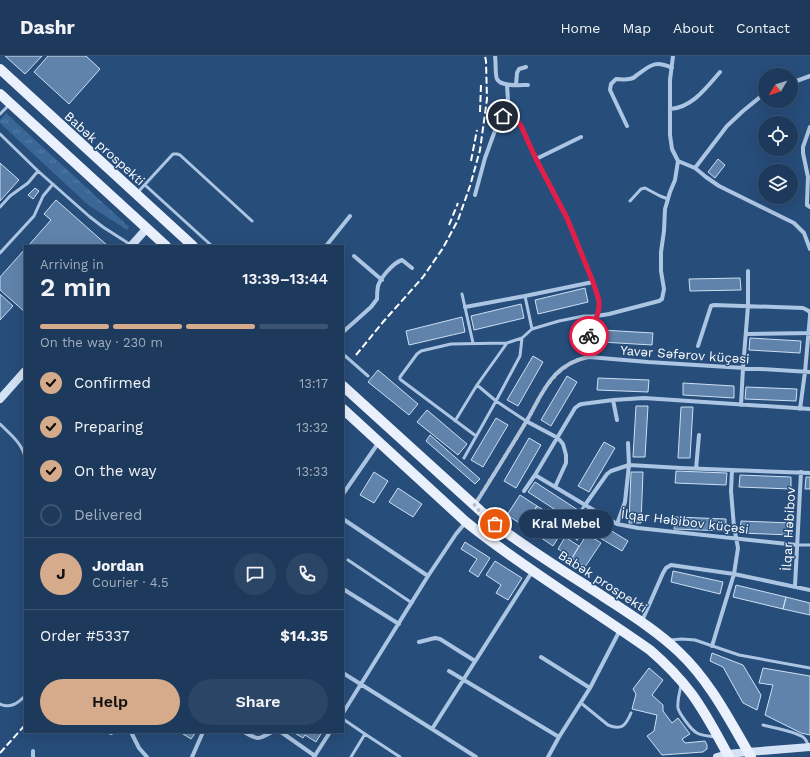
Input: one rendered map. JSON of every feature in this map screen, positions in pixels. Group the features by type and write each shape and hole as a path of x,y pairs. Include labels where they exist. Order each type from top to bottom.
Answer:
{"main road":[{"name":"Babək prospekti","path":"0,69 192,245"},
{"path":"0,94 165,245"},
{"name":"Babək prospekti","path":"344,387 495,524 518,542 642,622 666,640 705,681 749,754"},
{"path":"344,411 379,441 466,522 508,555 620,629 668,665 699,704 728,756"}],"street":[{"path":"495,56 497,79 500,82 507,85 528,85"},
{"path":"597,316 662,299 664,289 661,271 661,252 665,208 675,180 678,161 672,149 670,135 670,80 674,56"},
{"path":"627,126 610,90 611,84 616,79 629,80 634,78 658,63 672,68"},
{"path":"516,85 517,73 519,69 526,67"},
{"path":"670,109 677,109 700,95 720,72"},
{"path":"798,80 810,76"},
{"path":"507,85 509,116"},
{"path":"695,168 727,126 743,110 758,98"},
{"path":"475,195 485,158 499,121 503,116 509,116 518,121 521,126 536,159 567,218 599,300 597,316 589,336 589,357"},
{"path":"810,127 803,147 803,153 808,177 807,206 810,207"},
{"path":"536,159 582,137"},
{"path":"678,161 695,168 719,186 794,223 804,233 810,249"},
{"path":"327,245 350,216"},
{"path":"131,245 147,228"},
{"path":"354,256 382,280"},
{"path":"344,331 371,307 377,299 378,286 386,273 397,261 402,260 412,268"},
{"path":"741,405 742,368 748,306 748,271"},
{"path":"465,307 593,282"},
{"name":"Yavər Səfərov küçəsi","path":"698,346 710,306 804,308 808,310 810,312 809,333 800,409"},
{"path":"746,334 809,333"},
{"name":"Yavər Səfərov küçəsi","path":"474,506 544,389 554,376 574,361 589,357 810,372"},
{"path":"0,399 24,372"},
{"path":"524,491 558,438 575,408 582,404 644,398 810,409"},
{"path":"613,400 617,420"},
{"path":"526,421 558,438 563,444 566,455 566,463 555,487"},
{"path":"696,469 699,435"},
{"path":"344,493 379,441"},
{"path":"617,524 625,502 629,465 628,443"},
{"path":"585,505 607,474 611,471 629,465"},
{"name":"İlqar Həbibov","path":"629,465 810,473"},
{"path":"712,646 734,574 738,548 734,527 731,491 732,470"},
{"name":"İlqar Həbibov","path":"795,586 802,472"},
{"name":"İlqar Həbibov küçəsi","path":"535,475 617,524 638,528 797,545"},
{"path":"344,520 428,576"},
{"path":"344,711 428,576 456,534 466,522"},
{"path":"642,622 663,573 666,568 671,565 734,574 810,590"},
{"path":"432,729 533,572"},
{"path":"344,589 399,624"},
{"path":"548,757 590,688 620,629"},
{"path":"419,642 435,638 440,639 475,661"},
{"path":"541,657 590,688"},
{"path":"449,671 559,737"},
{"path":"344,674 476,757"},
{"path":"132,733 139,748 147,757"},
{"path":"192,757 203,733"},
{"path":"246,733 258,739 263,738 270,733"},
{"path":"282,733 314,756 329,733"},
{"path":"717,757 809,747"},
{"path":"33,751 33,757"}],"lane":[{"path":"0,114 10,103"},
{"path":"0,134 90,218 131,245"},
{"path":"137,194 173,154 176,154 180,155 252,221"},
{"path":"0,207 10,196 28,183 38,170"},
{"path":"0,253 34,216 43,196 53,184"},
{"path":"145,185 211,245"},
{"path":"630,201 641,189 644,188 668,199"},
{"path":"462,294 473,343"},
{"path":"525,296 532,329"},
{"path":"476,436 400,379 421,351 451,344 507,343 522,338 532,329 559,321 584,316 597,316"},
{"path":"464,458 520,356 522,338"},
{"path":"455,421 477,385 507,343"},
{"path":"344,355 368,376"},
{"path":"477,385 496,402 526,421"},
{"path":"0,424 18,442 24,454"},
{"path":"577,539 572,533 572,525 585,505"},
{"path":"797,545 810,545"},
{"path":"348,560 412,603"},
{"path":"666,640 695,640 739,655 810,668"},
{"path":"682,682 678,703 680,713 694,732 718,738"},
{"path":"0,704 4,706 14,705 24,697"},
{"path":"580,703 608,725 613,727 623,726 627,723 631,713"},
{"path":"344,720 400,757"},
{"path":"763,725 804,738 809,747"},
{"path":"351,757 365,734"}],"green space":[{"path":"6,113 129,227 127,230 87,204 0,123 0,120"}],"building":[{"path":"5,56 42,56 25,74"},
{"path":"48,56 86,56 100,69 69,104 34,72"},
{"path":"718,159 725,165 715,178 708,172"},
{"path":"0,163 19,180 0,201"},
{"path":"35,188 39,191 33,199 28,195"},
{"path":"56,200 107,245 29,245 51,220 44,214"},
{"path":"24,250 24,311 0,290 0,277"},
{"path":"740,278 741,290 690,291 689,279"},
{"path":"585,288 588,302 538,314 535,300"},
{"path":"0,294 13,306 0,320"},
{"path":"521,304 524,318 474,330 471,316"},
{"path":"462,317 465,332 409,345 406,331"},
{"path":"602,330 653,333 652,345 601,342"},
{"path":"750,338 801,341 800,353 749,350"},
{"path":"533,356 543,362 518,406 507,400"},
{"path":"378,370 418,404 409,415 368,382"},
{"path":"567,376 577,382 551,426 541,420"},
{"path":"598,378 649,380 648,392 597,390"},
{"path":"683,383 734,386 734,398 683,395"},
{"path":"746,387 797,389 796,401 745,399"},
{"path":"636,406 648,406 645,457 633,457"},
{"path":"681,407 693,407 690,458 678,458"},
{"path":"427,410 467,444 458,455 417,422"},
{"path":"496,418 508,425 483,467 471,460"},
{"path":"430,435 480,479 475,484 426,441"},
{"path":"529,438 541,445 516,488 504,481"},
{"path":"604,442 615,448 589,492 578,486"},
{"path":"676,471 727,473 726,485 675,483"},
{"path":"374,472 388,481 374,503 360,495"},
{"path":"631,472 643,472 641,523 629,523"},
{"path":"740,475 791,477 791,489 739,487"},
{"path":"806,477 810,477 810,489 805,489"},
{"path":"535,482 578,510 571,520 528,492"},
{"path":"398,488 422,504 413,517 389,502"},
{"path":"520,495 537,506 524,526 507,515"},
{"path":"537,506 550,514 537,535 524,526"},
{"path":"584,514 628,541 622,551 578,525"},
{"path":"675,517 726,519 726,531 674,529"},
{"path":"547,519 554,524 550,529 560,535 553,546 537,535"},
{"path":"741,521 792,523 791,535 740,533"},
{"path":"587,534 601,543 585,567 572,558"},
{"path":"565,537 579,546 572,558 558,549"},
{"path":"465,542 490,558 478,577 469,571 477,559 461,549"},
{"path":"495,561 522,578 508,600 496,593 501,585 486,575"},
{"path":"673,571 723,582 720,594 671,582"},
{"path":"736,585 786,597 783,609 733,597"},
{"path":"786,597 810,603 810,615 783,609"},
{"path":"712,653 743,665 761,695 757,710 743,703 723,667 710,661"},
{"path":"649,668 663,680 652,695 663,705 663,711 672,723 678,718 690,734 682,739 685,743 705,741 707,749 703,752 662,755 647,736 654,731 657,715 632,709 636,694 633,689"},
{"path":"763,668 810,676 810,735 801,733 765,715 773,685 759,683"},
{"path":"182,733 195,733 191,739"},
{"path":"295,733 321,733 316,742 305,735 303,738"}],"railway":[{"path":"356,355 423,277 443,248 458,220 470,186 480,150 487,99 485,56"},
{"path":"480,112 481,84"},
{"path":"471,161 477,130"},
{"path":"449,225 458,203"},
{"path":"0,753 24,726"}],"way so far":[{"path":"495,524 474,506 544,389 554,376 574,361 589,357 589,336"}],"place":[{"name":"Kral Mebel","path":"495,524"}],"route":[{"path":"503,116 509,116 518,121 521,126 548,184 567,218 593,282 599,300 599,308 589,336"}]}
